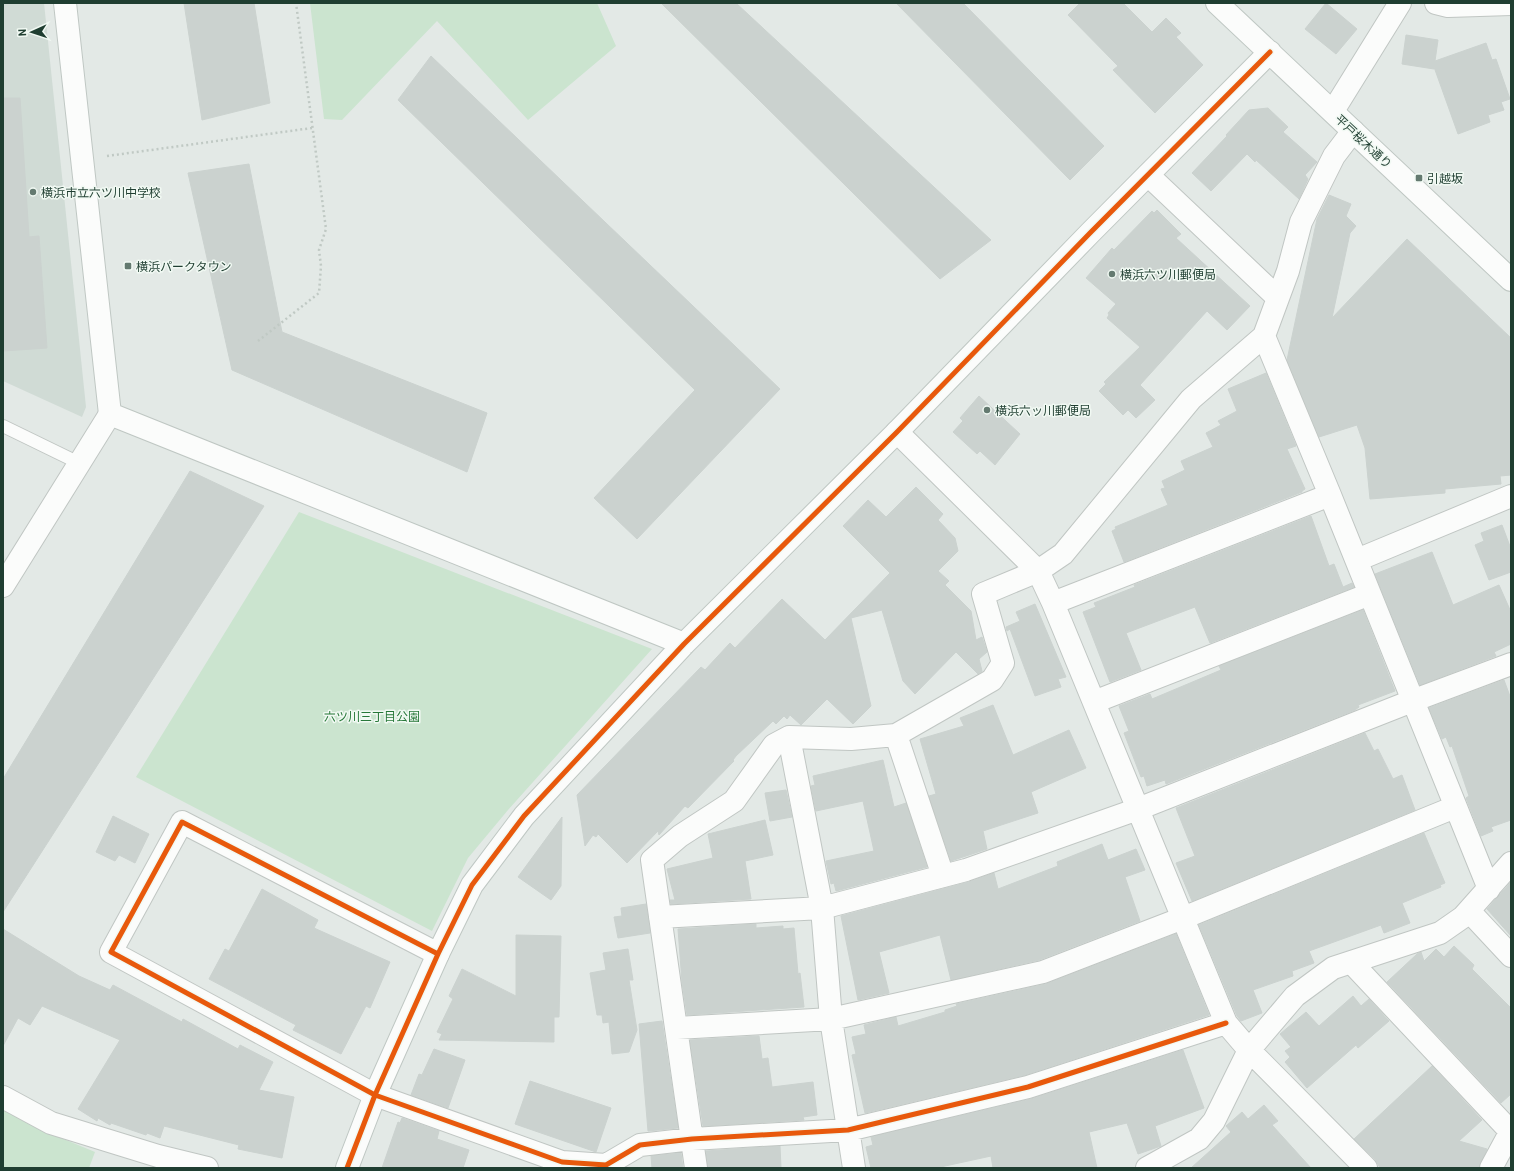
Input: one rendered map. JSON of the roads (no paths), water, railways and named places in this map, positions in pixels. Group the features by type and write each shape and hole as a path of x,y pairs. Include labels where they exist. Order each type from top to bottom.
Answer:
{"street":[{"path":"3,586 110,414 65,3"},
{"name":"平戸桜木通り","path":"1217,3 1511,280"},
{"path":"1333,111 1400,3"},
{"path":"1436,3 1448,6 1511,4"},
{"path":"347,1168 375,1095 438,954 472,885 524,816 684,644 897,432 1270,52"},
{"path":"696,1168 652,860 680,836 734,801 774,745 789,737 851,739 896,735 992,680 1002,662 983,594 1038,571 1063,554 1191,399 1264,336 1288,271 1301,222 1334,156 1353,131"},
{"path":"1148,175 1278,298"},
{"path":"1264,336 1330,495 1489,889"},
{"path":"110,414 684,644"},
{"path":"897,432 1038,571 1053,603 1226,1023 1249,1050 1366,1168"},
{"path":"1053,603 1330,495"},
{"path":"1356,560 1511,496"},
{"path":"1094,702 1370,594"},
{"path":"660,917 822,908 966,870 1138,809 1412,701 1511,664"},
{"path":"896,735 943,876"},
{"path":"789,737 822,908 831,1019 854,1168"},
{"path":"677,1028 831,1019 1043,972 1183,918 1455,807"},
{"path":"438,954 182,822 111,952 375,1095 562,1162 606,1165 640,1145 692,1139 848,1130 1028,1087 1226,1023"},
{"path":"1147,1168 1198,1139 1214,1121 1249,1050 1295,996 1333,968 1440,933 1469,911 1511,863"},
{"path":"1469,911 1511,956"},
{"path":"1351,962 1511,1132 1491,1168"},
{"path":"3,1098 51,1124 156,1162 207,1168"}],"lane":[{"path":"3,426 79,462"}],"place":[{"name":"引越坂","path":"1419,178"},
{"name":"横浜市立六ツ川中学校","path":"33,192"},
{"name":"横浜パークタウン","path":"128,266"},
{"name":"横浜六ツ川郵便局","path":"1112,274"},
{"name":"横浜六ッ川郵便局","path":"987,410"}],"park label":[{"name":"六ツ川三丁目公園","path":"372,716"}]}
